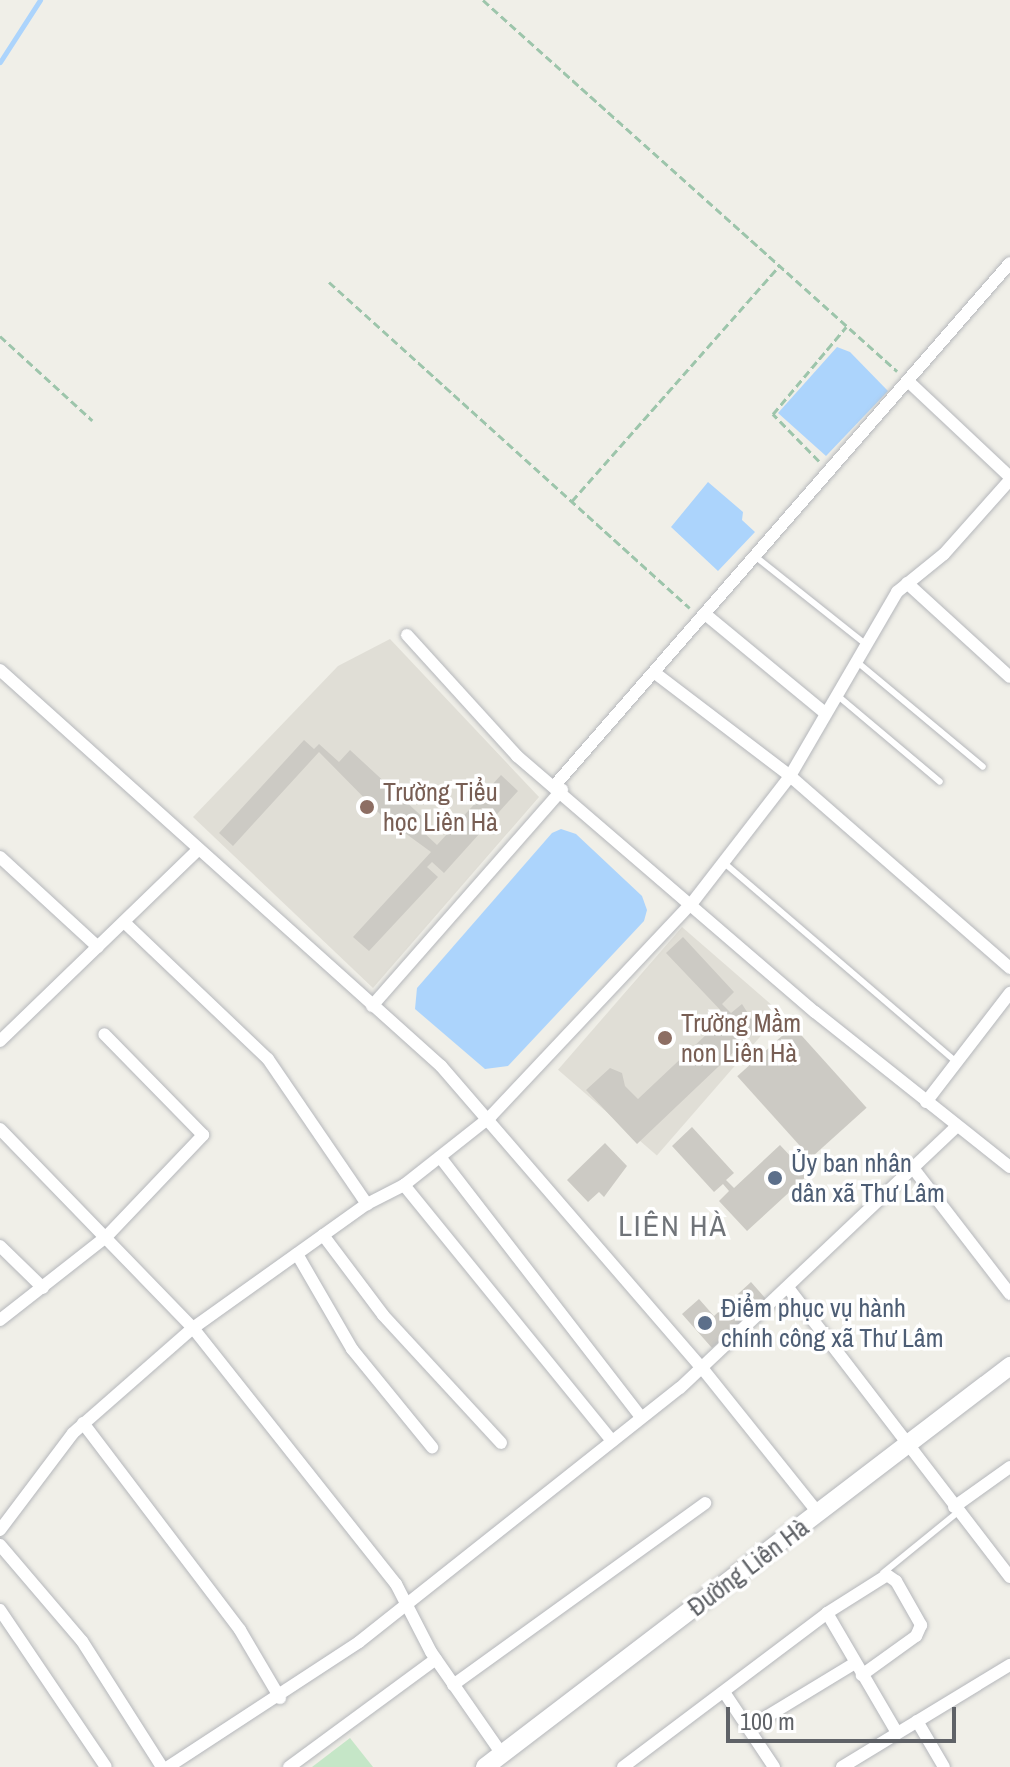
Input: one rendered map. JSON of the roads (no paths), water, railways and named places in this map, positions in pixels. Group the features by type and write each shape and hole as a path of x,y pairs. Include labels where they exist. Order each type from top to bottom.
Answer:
{"main road":[{"name":"Đường Liên Hà","path":"495,1762 1010,1366"}],"street":[{"path":"372,1006 1010,263"},
{"path":"0,1530 83,1423 193,1328 367,1204 404,1185 490,1117 692,903 790,776 854,659 907,583 944,554 1010,478 909,382"},
{"path":"907,583 1010,677"},
{"path":"704,616 825,713"},
{"path":"407,635 517,756 559,787 926,1102 1010,1167"},
{"path":"0,670 372,1006 490,1117 702,1368 818,1513"},
{"path":"655,673 790,776 1010,968"},
{"path":"0,1041 197,851"},
{"path":"3,865 98,947"},
{"path":"124,922 268,1059 367,1204"},
{"path":"926,1102 1010,993"},
{"path":"0,1320 106,1237 203,1135 104,1034"},
{"path":"0,1545 82,1641 165,1767 280,1698 407,1604 612,1441 702,1368 789,1289 957,1126"},
{"path":"0,1129 193,1328 407,1604 495,1762"},
{"path":"440,1157 641,1417"},
{"path":"913,1168 1010,1294"},
{"path":"404,1185 612,1441"},
{"path":"323,1235 383,1315 501,1443"},
{"path":"0,1246 43,1288"},
{"path":"297,1254 352,1349 432,1447"},
{"path":"789,1289 1010,1577"},
{"path":"83,1423 240,1630 280,1698"},
{"path":"956,1510 1010,1467"},
{"path":"453,1685 705,1503"},
{"path":"623,1767 827,1613 887,1575 896,1581 921,1625 911,1640 862,1675"},
{"path":"0,1610 0,1633"},
{"path":"0,1610 106,1767"},
{"path":"827,1613 897,1733"},
{"path":"289,1767 436,1659"},
{"path":"748,1728 855,1663"},
{"path":"842,1767 1010,1665"},
{"path":"724,1692 774,1767"},
{"path":"917,1721 944,1767"}],"lane":[{"path":"756,557 864,643"},
{"path":"854,659 983,767"},
{"path":"835,694 940,782"},
{"path":"723,862 956,1062"},
{"path":"878,1578 956,1510"}],"water":[{"path":"837,347 850,352 888,391 826,456 778,413"},
{"path":"708,482 743,512 742,520 755,532 718,571 671,527"},
{"path":"561,829 576,834 642,896 647,910 644,921 508,1066 485,1069 415,1009 417,988 552,833"}],"waterway":[{"path":"0,62 40,0"}],"place":[{"name":"Trường Tiểu học Liên Hà","path":"367,807"},
{"name":"Trường Mầm non Liên Hà","path":"665,1038"},
{"name":"Ủy ban nhân dân xã Thư Lâm","path":"775,1178"},
{"name":"Điểm phục vụ hành chính công xã Thư Lâm","path":"705,1323"}],"district":[{"name":"LIÊN HÀ","path":"673,1225"}]}
